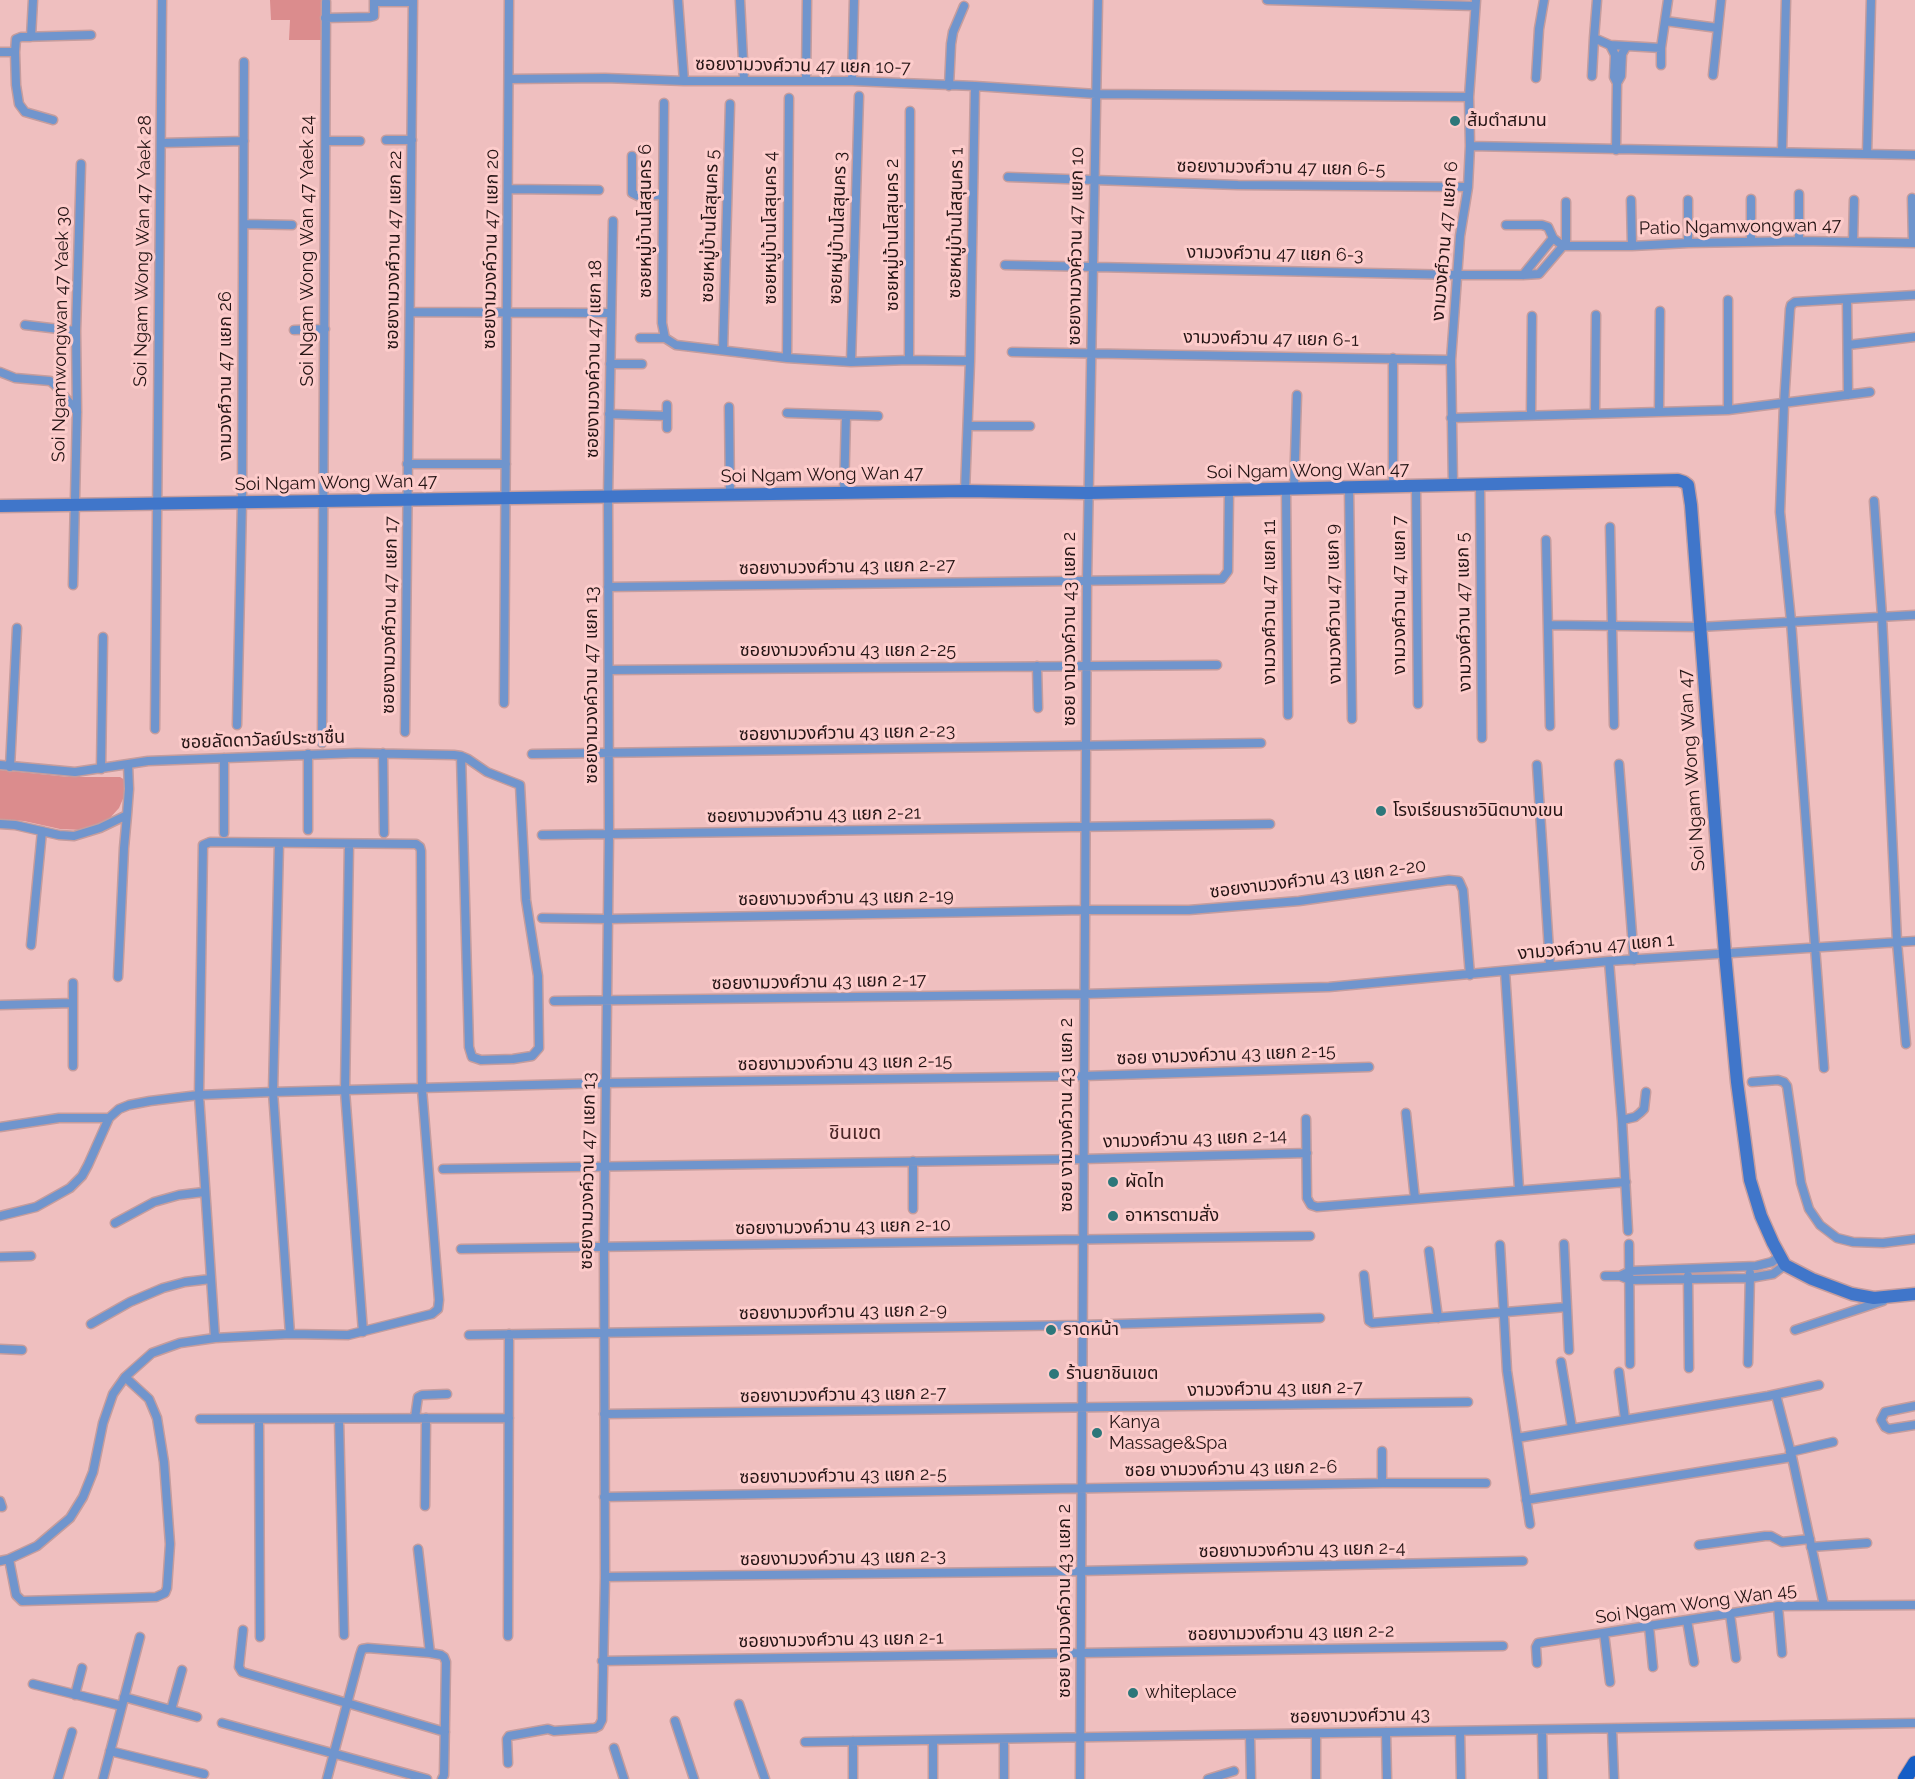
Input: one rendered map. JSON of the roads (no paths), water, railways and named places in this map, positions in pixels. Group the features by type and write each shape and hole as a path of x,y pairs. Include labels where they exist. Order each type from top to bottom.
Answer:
{"main road":[{"path":"1905,1779 1915,1763"}],"street":[{"path":"31,37 33,0"},
{"name":"Soi Ngam Wong Wan 47 Yaek 28","path":"155,729 162,0"},
{"name":"ซอยงามวงค์วาน 47 แยก 20","path":"504,703 509,0"},
{"path":"678,0 684,81"},
{"path":"740,0 744,80"},
{"path":"806,80 807,0"},
{"path":"852,81 854,0"},
{"name":"ซอยงามวงค์วาน 47 แยก 10","path":"1088,493 1098,0"},
{"path":"1268,0 1476,3"},
{"path":"1536,78 1539,29 1544,0"},
{"path":"1592,76 1597,0"},
{"path":"1661,65 1661,48 1668,0"},
{"path":"1713,75 1721,0"},
{"path":"1782,152 1786,0"},
{"path":"1867,154 1871,0"},
{"path":"326,18 370,17 374,16 374,1 412,1"},
{"name":"ซอยงามวงศ์วาน 47 แยก 22","path":"407,500 412,1"},
{"name":"Soi Ngam Wong Wan 47 Yaek 24","path":"322,743 326,2"},
{"name":"งามวงศ์วาน 47 แยก 6","path":"1453,486 1451,360 1461,236 1468,187 1469,97 1476,3"},
{"path":"949,86 953,32 964,6"},
{"path":"1665,21 1718,28"},
{"path":"52,120 25,112 20,104 16,85 16,39 91,35"},
{"path":"1594,38 1610,45 1661,48"},
{"path":"1610,45 1615,55 1614,76 1617,83 1616,150"},
{"path":"1617,83 1621,76 1622,54 1626,46"},
{"path":"0,52 15,52"},
{"name":"งามวงศ์วาน 47 แยก 26","path":"237,726 242,502 244,62"},
{"name":"ซอยงามวงศ์วาน 47 แยก 10-7","path":"509,79 806,80 975,86 1096,94 1469,97"},
{"name":"ซอยหมู่บ้านโสสุนคร 1","path":"965,491 975,86"},
{"name":"ซอยหมู่บ้านโสสุนคร 3","path":"851,362 859,96"},
{"name":"ซอยหมู่บ้านโสสุนคร 4","path":"787,358 789,98"},
{"name":"ซอยหมู่บ้านโสสุนคร 6","path":"664,103 662,323 665,338"},
{"name":"ซอยหมู่บ้านโสสุนคร 5","path":"723,350 730,104"},
{"name":"ซอยหมู่บ้านโสสุนคร 2","path":"909,360 910,111"},
{"path":"386,140 412,140"},
{"path":"161,143 244,141"},
{"path":"326,141 360,141"},
{"path":"1470,146 1915,155"},
{"path":"632,156 632,193 638,196 662,195"},
{"name":"Soi Ngamwongwan 47 Yaek 30","path":"73,585 77,412 76,331 81,165"},
{"name":"ซอยงามวงศ์วาน 47 แยก 6-5","path":"1008,177 1094,182 1468,187"},
{"path":"508,189 599,190"},
{"path":"1799,194 1799,241"},
{"path":"1912,198 1914,243"},
{"path":"1631,200 1632,246"},
{"path":"1688,200 1688,243"},
{"path":"1751,200 1751,242"},
{"path":"1853,242 1854,200"},
{"path":"1523,275 1539,274 1564,246 1566,202"},
{"name":"ซอยงามวงค์วาน 47 แยก 18","path":"608,496 613,222"},
{"path":"244,224 292,225"},
{"path":"1506,225 1548,227 1553,238 1564,246"},
{"path":"1523,275 1553,238"},
{"name":"Patio Ngamwongwan 47","path":"1564,246 1799,241 1914,243"},
{"name":"งามวงศ์วาน 47 แยก 6-3","path":"1005,265 1523,275"},
{"path":"1824,1068 1791,621 1780,512 1791,304 1915,295"},
{"path":"1847,299 1848,395"},
{"path":"1728,300 1728,410"},
{"path":"1659,412 1660,311"},
{"path":"410,312 610,313"},
{"path":"1531,415 1532,315"},
{"path":"1595,413 1596,315"},
{"path":"25,325 76,331"},
{"path":"294,330 325,329"},
{"path":"1848,345 1915,337"},
{"path":"640,338 665,338 676,345 787,358 851,362 970,361"},
{"name":"งามวงศ์วาน 47 แยก 6-1","path":"1012,352 1451,360"},
{"path":"1393,358 1393,487"},
{"path":"610,364 642,364"},
{"path":"0,372 15,378 50,381 77,412"},
{"path":"1451,418 1728,410 1870,392"},
{"name":"งามวงศ์วาน 47 แยก 11","path":"1288,715 1290,489 1297,395"},
{"path":"667,405 667,428"},
{"path":"729,407 730,495"},
{"path":"787,413 878,416"},
{"path":"609,414 667,416"},
{"path":"844,493 846,415"},
{"path":"968,426 1030,426"},
{"path":"407,464 506,464"},
{"name":"Soi Ngam Wong Wan 47","path":"0,506 965,491 1088,493 1678,480 1684,482 1688,485 1691,505 1737,1082 1750,1180 1761,1216 1783,1260"},
{"name":"งามวงศ์วาน 47 แยก 5","path":"1480,485 1482,738"},
{"name":"งามวงศ์วาน 47 แยก 7","path":"1416,486 1418,704"},
{"name":"งามวงศ์วาน 47 แยก 9","path":"1349,488 1352,719"},
{"name":"ซอยงามวงศ์วาน 43 แยก 2-27","path":"608,587 1222,579 1228,571 1229,490"},
{"name":"ซอย งามวงค์วาน 43 แยก 2","path":"1080,1779 1088,493"},
{"name":"ซอยงามวงค์วาน 47 แยก 13","path":"508,1763 507,1740 509,1736 548,1729 554,1731 599,1726 602,1720 603,1333 609,834 608,496"},
{"name":"ซอยงามวงศ์วาน 47 แยก 17","path":"405,732 407,500"},
{"path":"1874,501 1882,616 1897,942 1906,1044"},
{"path":"1610,527 1614,725"},
{"path":"1546,540 1550,726"},
{"path":"1548,625 1699,627 1915,615"},
{"path":"10,767 17,628"},
{"path":"101,769 103,637"},
{"name":"ซอยงามวงค์วาน 43 แยก 2-25","path":"609,670 1217,665"},
{"path":"1037,666 1038,708"},
{"name":"ซอยงามวงศ์วาน 43 แยก 2-23","path":"532,754 1261,743"},
{"path":"383,753 384,833"},
{"name":"ซอยลัดดาวัลย์ประชาชื่น","path":"0,765 75,772 148,761 383,753 460,756 520,785 526,900 538,976 539,1048 532,1056 481,1060 472,1057 469,1047 460,756"},
{"path":"308,754 308,830"},
{"path":"224,758 224,833"},
{"path":"1619,764 1634,960"},
{"path":"118,977 129,789 128,765"},
{"path":"1537,765 1550,966"},
{"path":"0,824 74,836 100,828 127,815"},
{"name":"ซอยงามวงศ์วาน 43 แยก 2-21","path":"542,835 1270,824"},
{"path":"31,945 42,831"},
{"path":"0,1561 37,1546 70,1518 83,1497 93,1472 112,1394 124,1377 152,1353 180,1343 215,1338 348,1335 432,1314 438,1309 422,1089 420,846 416,844 210,842 203,845 199,1095 215,1338"},
{"path":"279,843 273,1092 290,1335"},
{"path":"349,844 345,1091 363,1332"},
{"name":"ซอยงามวงศ์วาน 43 แยก 2-20","path":"1085,910 1189,910 1299,901 1449,880 1459,881 1463,890 1470,975"},
{"name":"ซอยงามวงศ์วาน 43 แยก 2-19","path":"542,918 608,919 1085,910"},
{"name":"งามวงศ์วาน 47 แยก 1","path":"1084,994 1329,987 1608,961 1915,941"},
{"path":"1608,961 1622,1120 1628,1231"},
{"path":"1505,971 1518,1189"},
{"path":"73,983 73,1066"},
{"name":"ซอยงามวงศ์วาน 43 แยก 2-17","path":"554,1001 1084,994"},
{"path":"0,1005 73,1003"},
{"name":"ซอย งามวงค์วาน 43 แยก 2-15","path":"1084,1076 1369,1067"},
{"name":"ซอยงามวงค์วาน 43 แยก 2-15","path":"109,1118 119,1109 129,1105 199,1095 606,1083 1084,1076"},
{"path":"1752,1082 1778,1080 1787,1086 1801,1183 1809,1209 1820,1225 1837,1238 1853,1242 1883,1243 1915,1239"},
{"path":"1622,1120 1635,1117 1640,1113 1644,1108 1646,1092"},
{"path":"1406,1113 1415,1199"},
{"path":"0,1127 59,1118 109,1118 85,1170 70,1188 36,1207 0,1216"},
{"path":"1306,1119 1307,1198 1314,1206 1626,1182"},
{"name":"งามวงศ์วาน 43 แยก 2-14","path":"443,1169 1084,1159 1307,1153"},
{"path":"913,1161 913,1209"},
{"path":"115,1223 160,1200 204,1192"},
{"name":"ซอยงามวงค์วาน 43 แยก 2-10","path":"461,1249 1310,1236"},
{"path":"1564,1244 1569,1350"},
{"path":"1629,1244 1630,1364"},
{"path":"1500,1245 1507,1371 1530,1524"},
{"path":"1429,1251 1438,1318"},
{"path":"0,1257 31,1256"},
{"path":"1630,1275 1688,1280 1750,1278 1773,1274 1783,1260"},
{"path":"1605,1276 1688,1269 1749,1267 1783,1260 1812,1279 1852,1294 1874,1298 1915,1294"},
{"path":"1748,1363 1749,1267"},
{"path":"1688,1269 1689,1368"},
{"path":"1364,1275 1371,1323 1567,1307"},
{"path":"91,1324 155,1291 185,1282 211,1279"},
{"path":"1795,1330 1893,1297"},
{"name":"ซอยงามวงศ์วาน 43 แยก 2-9","path":"469,1335 1083,1325 1320,1318"},
{"path":"508,1334 508,1636"},
{"path":"0,1349 22,1350"},
{"path":"1561,1362 1572,1428"},
{"path":"1618,1372 1625,1419"},
{"path":"9,1559 16,1595 22,1601 156,1597 165,1593 170,1544 164,1462 157,1418 149,1400 124,1377"},
{"path":"1517,1438 1776,1395 1819,1385"},
{"path":"415,1418 418,1397 447,1394"},
{"path":"1776,1395 1824,1605"},
{"name":"งามวงศ์วาน 43 แยก 2-7","path":"1082,1409 1468,1402"},
{"path":"1915,1406 1885,1412 1881,1420 1885,1428 1890,1429 1915,1425"},
{"name":"ซอยงามวงศ์วาน 43 แยก 2-7","path":"604,1414 1082,1409"},
{"path":"425,1506 426,1418"},
{"path":"200,1419 508,1418"},
{"path":"339,1419 344,1635"},
{"path":"259,1420 260,1637"},
{"path":"1526,1500 1791,1454 1833,1442"},
{"path":"1382,1451 1382,1483"},
{"name":"ซอย งามวงค์วาน 43 แยก 2-6","path":"1082,1488 1486,1483"},
{"name":"ซอยงามวงศ์วาน 43 แยก 2-5","path":"604,1497 1082,1488"},
{"path":"1699,1545 1765,1536 1771,1536 1782,1542 1867,1543"},
{"path":"418,1549 430,1653"},
{"name":"ซอยงามวงค์วาน 43 แยก 2-4","path":"1081,1571 1523,1562"},
{"name":"ซอยงามวงค์วาน 43 แยก 2-3","path":"604,1577 1081,1571"},
{"name":"Soi Ngam Wong Wan 45","path":"1537,1663 1538,1643 1778,1606 1915,1605"},
{"path":"1778,1606 1782,1653"},
{"path":"1730,1614 1736,1658"},
{"path":"1688,1620 1694,1662"},
{"path":"1649,1626 1653,1667"},
{"path":"243,1630 240,1670 445,1732"},
{"path":"1604,1633 1610,1682"},
{"path":"103,1779 140,1637"},
{"name":"ซอยงามวงศ์วาน 43 แยก 2-2","path":"1081,1653 1503,1646"},
{"path":"327,1779 362,1649 368,1648 443,1656 446,1662 442,1779"},
{"name":"ซอยงามวงศ์วาน 43 แยก 2-1","path":"602,1661 1081,1653"},
{"path":"75,1695 82,1668"},
{"path":"171,1710 182,1670"},
{"path":"33,1684 122,1706"},
{"path":"124,1697 197,1717"},
{"path":"740,1704 765,1779"},
{"path":"675,1721 694,1779"},
{"path":"222,1723 427,1779"},
{"name":"ซอยงามวงศ์วาน 43","path":"805,1742 1915,1724"},
{"path":"1612,1728 1614,1779"},
{"path":"1542,1730 1543,1779"},
{"path":"1460,1731 1461,1779"},
{"path":"58,1779 72,1732"},
{"path":"1386,1732 1387,1779"},
{"path":"1250,1734 1251,1779"},
{"path":"1316,1734 1316,1779"},
{"path":"1004,1739 1004,1779"},
{"path":"933,1740 933,1779"},
{"path":"853,1741 853,1779"},
{"path":"614,1748 624,1779"},
{"path":"110,1751 204,1774"},
{"path":"1208,1779 1234,1771"}],"place":[{"name":"ส้มตำสมาน","path":"1455,121"},
{"name":"โรงเรียนราชวินิตบางเขน","path":"1381,811"},
{"name":"ผัดไท","path":"1113,1182"},
{"name":"อาหารตามสั่ง","path":"1113,1216"},
{"name":"ราดหน้า","path":"1051,1330"},
{"name":"ร้านยาชินเขต","path":"1054,1374"},
{"name":"Kanya Massage&Spa","path":"1097,1433"},
{"name":"whiteplace","path":"1133,1693"}],"district":[{"name":"ชินเขต","path":"855,1133"}]}
